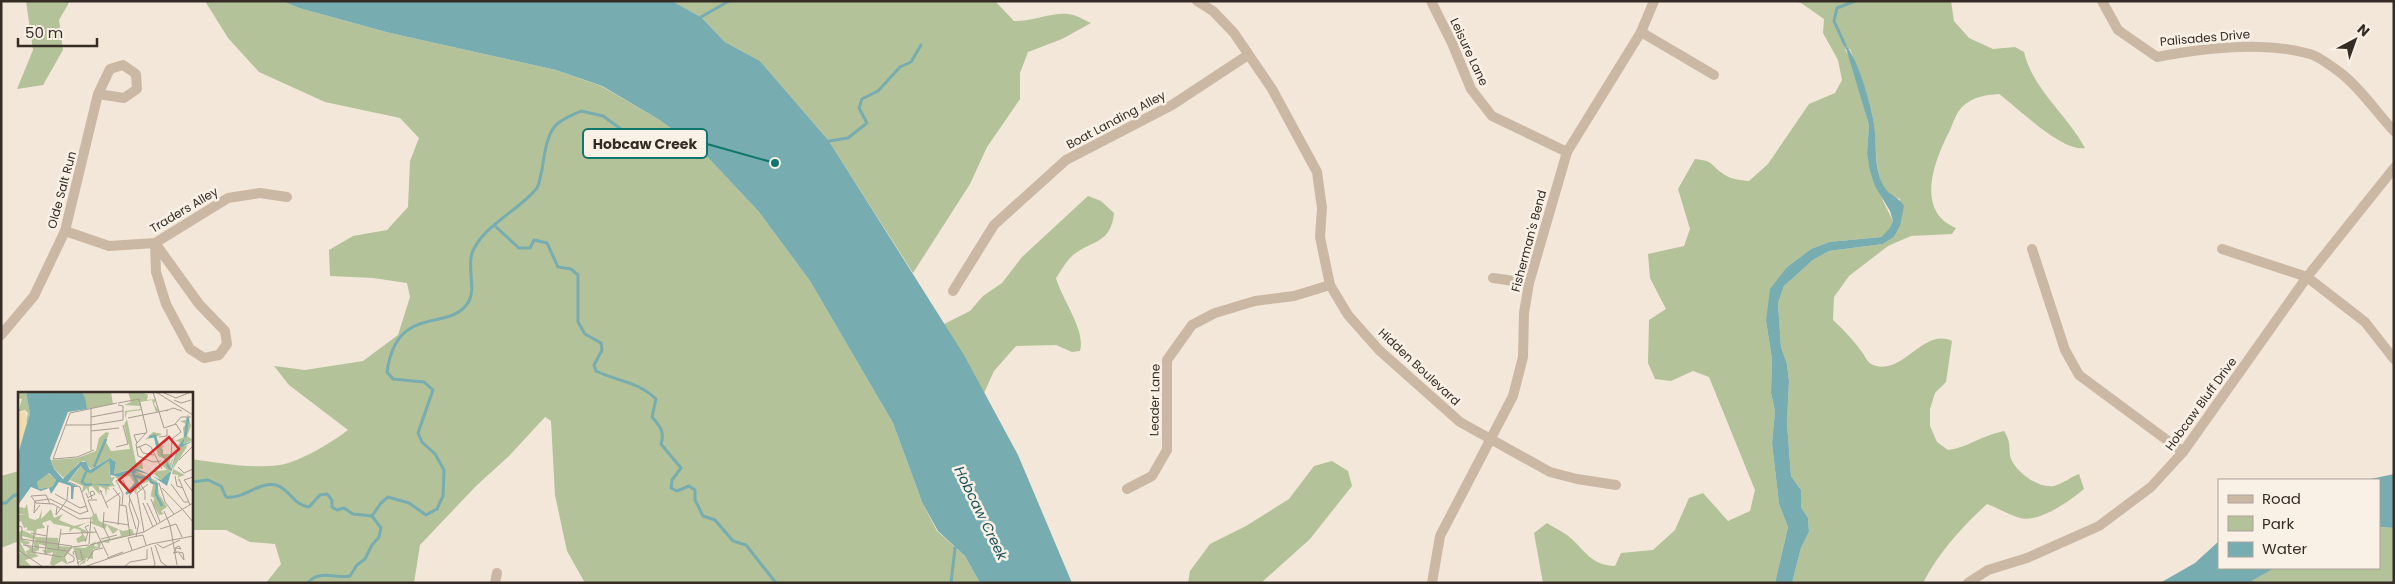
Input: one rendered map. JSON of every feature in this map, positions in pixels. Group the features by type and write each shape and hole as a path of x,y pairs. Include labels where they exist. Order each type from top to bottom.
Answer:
{"street":[{"name":"Hidden Boulevard","path":"1197,1 1213,11 1229,28 1248,55 1294,127 1317,172 1322,208 1320,237 1330,285 1348,315 1379,350 1460,422 1550,472 1577,479 1616,485"},
{"name":"Leisure Lane","path":"1431,1 1452,43 1471,89 1492,116 1567,152"},
{"name":"Fisherman's Bend","path":"1432,583 1440,536 1513,396 1523,357 1524,313 1529,283 1567,152 1641,32 1654,1"},
{"name":"Palisades Drive","path":"2102,1 2118,30 2158,57 2192,50 2256,46 2311,54 2342,74 2370,101 2394,131"},
{"path":"1641,32 1714,75"},
{"name":"Boat Landing Alley","path":"953,291 994,225 1066,160 1172,105 1248,55"},
{"name":"Olde Salt Run","path":"1,334 34,296 65,231 98,94"},
{"name":"Hobcaw Bluff Drive","path":"1968,583 1988,570 2027,558 2099,526 2152,487 2183,452 2307,277 2394,168"},
{"name":"Traders Alley","path":"65,231 109,246 155,243 228,198 260,192 287,197"},
{"path":"155,243 199,304 225,331 227,344 219,355 204,358 190,349 163,296 156,272 155,243"},
{"path":"2222,248 2307,277 2364,322 2394,359"},
{"path":"2032,249 2065,350 2079,375 2183,452"},
{"path":"1493,278 1529,283"},
{"name":"Leader Lane","path":"1127,489 1152,476 1167,450 1167,360 1192,325 1215,313 1255,301 1294,296 1330,285"}],"green space":[{"path":"26,1 70,1 59,20 63,50 43,85 17,89 33,50"},
{"path":"205,1 282,1 299,8 390,33 556,70 601,86 658,119 700,149 759,212 810,281 893,423 922,502 937,531 965,556 980,583 585,583 567,551 555,495 551,421 545,417 420,545 414,583 266,583 281,564 275,544 250,542 226,530 192,530 192,459 246,466 280,465 297,460 316,451 348,430 289,385 274,366 305,370 363,361 398,335 410,297 407,283 373,278 330,276 329,250 353,236 387,230 408,207 410,161 419,138 400,118 325,102 259,72 228,38"},
{"path":"672,1 995,1 1014,21 1066,14 1091,23 1062,39 1028,52 1020,73 1020,99 987,147 970,184 913,273 829,141 760,61 725,42 701,17"},
{"path":"1794,1 1951,1 1954,21 1969,38 1993,49 2015,47 2024,52 2028,66 2035,78 2078,136 2085,148 2065,143 2040,128 1999,94 1980,97 1967,103 1957,114 1944,142 1934,169 1932,184 1935,210 1943,220 1956,228 1952,234 1911,236 1888,246 1849,276 1834,297 1833,320 1846,332 1871,364 1882,367 1893,365 1931,341 1941,339 1952,341 1946,382 1935,393 1930,409 1930,426 1937,442 1948,450 1955,449 2004,431 2008,440 2012,461 2024,475 2036,483 2054,486 2079,474 2084,489 2054,510 2028,519 2016,517 1987,504 1952,540 1936,561 1923,583 1792,583 1801,548 1809,532 1808,518 1801,507 1801,490 1791,476 1787,423 1789,381 1787,364 1781,347 1778,303 1784,286 1813,260 1829,251 1883,244 1894,237 1900,226 1900,199 1887,193 1881,181 1877,165 1874,125 1870,106 1850,49 1845,49 1851,61 1869,125 1867,153 1883,201 1893,221 1891,228 1881,237 1829,242 1811,249 1787,267 1766,321 1772,359 1771,393 1775,411 1772,443 1779,504 1788,527 1775,583 1543,583 1534,533 1547,523 1567,535 1599,563 1615,566 1621,553 1653,550 1675,530 1689,498 1703,493 1728,521 1750,511 1755,490 1709,377 1693,371 1671,381 1655,379 1648,363 1649,320 1666,309 1650,278 1648,254 1684,246 1690,229 1678,189 1695,159 1710,163 1720,172 1731,178 1749,181 1768,164 1809,104 1835,93 1842,80 1838,60 1823,33 1824,19 1801,3"},
{"path":"1088,196 1101,201 1114,213 1109,231 1100,240 1070,257 1056,278 1077,324 1081,343 1080,351 1072,352 1056,345 1016,346 994,371 984,393 944,324 970,311 983,296 1002,283 1022,257"},
{"path":"1332,461 1348,471 1352,486 1310,539 1261,583 1188,583 1190,571 1210,544 1246,526 1289,499 1314,466"},
{"path":"18,471 18,541 1,548 1,476"},
{"path":"2380,527 2394,528 2394,583 2248,583 2273,569 2380,569"}],"water":[{"path":"282,1 672,1 701,17 725,42 760,61 829,141 964,355 1018,455 1072,583 980,583 965,556 938,531 922,502 893,423 810,281 759,212 700,149 658,119 602,86 556,70 390,33 299,8"},
{"path":"1845,45 1859,70 1870,106 1880,178 1885,189 1904,206 1900,226 1894,237 1883,244 1829,251 1813,260 1784,286 1778,303 1781,347 1787,364 1789,381 1787,423 1791,476 1801,490 1801,507 1808,518 1809,532 1801,548 1792,583 1775,583 1788,527 1779,504 1772,443 1775,411 1771,393 1772,359 1766,321 1770,289 1787,267 1811,249 1829,242 1881,237 1890,228 1893,221 1890,211 1875,186 1870,171 1867,153 1869,125"},
{"path":"2394,474 2394,528 2380,527 2380,479 2371,479"},
{"path":"2218,542 2218,569 2273,569 2248,583 2160,583 2195,563"}],"waterway":[{"path":"701,17 729,1"},
{"path":"1845,45 1834,21 1837,8 1855,1"},
{"path":"829,141 848,138 867,123 859,108 862,99 878,91 900,67 911,62 921,45"},
{"path":"192,482 208,480 221,486 226,497 239,496 270,484 276,485 285,490 299,503 309,507 320,495 327,494 332,500 332,507 337,510 344,508 353,514 372,516 388,497 409,503 426,515 437,509 443,496 444,470 435,454 422,442 418,433 433,390 424,382 393,379 387,372 393,350 402,336 413,327 461,311 469,301 472,290 470,265 472,253 477,243 492,226 521,204 537,188 547,141 555,126 560,121 581,111 603,116 640,143 670,154 700,149"},
{"path":"495,226 519,248 530,248 534,240 547,243 558,267 571,269 578,275 578,322 585,334 601,343 602,350 594,365 596,371 635,385 656,399 652,417 661,429 661,444 681,468 672,480 671,488 677,491 689,486 695,490 695,500 703,516 715,520 733,541 746,545 776,583"},
{"path":"1,503 6,503 13,496 18,494"},
{"path":"308,583 317,576 322,575 350,576 357,565 365,559 372,545 379,537 381,528 372,516"},
{"path":"951,583 955,548"}],"place":[{"name":"Hobcaw Creek","path":"775,163"}]}
